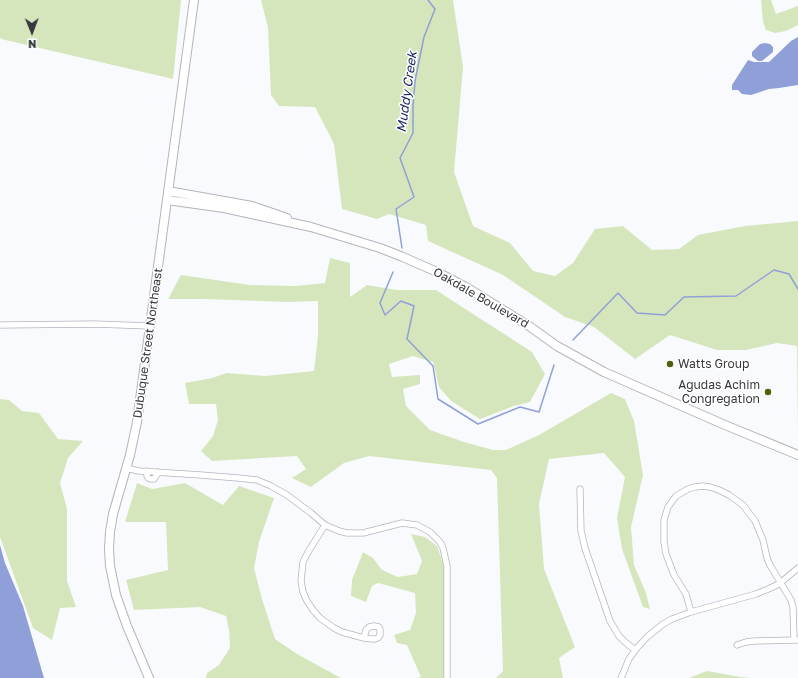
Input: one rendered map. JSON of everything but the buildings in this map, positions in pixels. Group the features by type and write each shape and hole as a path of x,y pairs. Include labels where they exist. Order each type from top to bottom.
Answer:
{"main road":[{"name":"Dubuque Street Northeast","path":"149,678 119,604 113,584 109,549 110,532 116,503 135,433 194,0"},
{"name":"Oakdale Boulevard","path":"168,191 252,206 310,227 380,248 403,257 466,287 529,326 557,346 604,372 725,425 798,454"},
{"name":"Oakdale Boulevard","path":"167,200 224,208 310,227"}],"street":[{"path":"1,325 95,324 150,326"},
{"path":"126,468 139,471 257,480 287,495 325,525 338,531 355,534 396,524 409,523 430,532 435,536 443,548 447,566 447,678"},
{"path":"691,612 686,594 670,566 666,554 663,530 668,507 676,496 688,489 703,486 719,490 729,495 750,513 760,529 770,565 791,600 793,608 796,640 754,641 737,645"},
{"path":"580,489 581,531 585,548 610,621 619,636 635,650"},
{"path":"325,525 303,562 301,581 303,592 313,610 326,623 342,632 364,638"},
{"path":"621,678 635,650 646,637 663,624 676,617 691,612 766,590 781,582 798,568"}],"green space":[{"path":"0,0 181,0 173,79 1,39"},
{"path":"261,0 453,0 463,67 454,172 473,226 510,243 533,271 555,276 573,263 595,229 623,226 652,250 679,249 698,235 745,226 798,221 798,439 797,346 777,343 746,350 717,350 670,335 635,359 594,327 565,317 503,275 428,241 426,225 389,214 377,219 342,209 334,144 315,107 279,106 271,95 268,28"},
{"path":"761,0 771,0 776,14 798,6 798,25 786,31 775,33 766,30 763,22"},
{"path":"330,258 350,263 350,297 367,285 397,290 436,290 532,352 545,374 530,402 514,406 480,419 451,401 439,387 433,362 413,356 389,364 392,377 420,375 420,384 403,389 406,406 430,430 493,450 506,450 539,435 611,393 625,399 634,421 643,475 631,527 634,565 646,593 650,609 643,607 622,549 617,518 625,477 604,453 549,459 539,504 544,569 575,647 559,658 563,678 496,678 503,671 497,478 491,470 369,456 344,463 311,487 292,478 306,469 297,456 212,461 201,451 213,436 218,420 216,404 189,404 185,383 212,378 227,373 265,376 314,371 318,336 318,301 288,302 168,299 181,275 250,285 295,286 325,283"},
{"path":"0,399 9,400 22,411 39,413 58,439 83,441 68,458 60,483 67,509 67,581 76,607 60,608 52,640 33,628 0,537"},
{"path":"137,483 152,489 185,483 223,505 239,486 274,498 259,542 254,568 275,639 297,654 341,678 206,678 207,673 219,665 230,648 229,630 226,616 200,607 134,610 126,580 168,570 166,522 125,522"},
{"path":"411,534 425,537 437,546 444,566 445,678 416,678 421,677 407,645 397,643 394,635 410,630 416,613 415,593 378,583 372,586 366,602 351,596 352,580 363,552 373,558 382,570 398,577 417,574 422,561"},
{"path":"707,671 741,677 751,678 689,678"}],"water":[{"path":"798,37 798,85 769,89 751,95 742,94 738,90 732,90 732,85 748,60 754,62 769,62 791,41"},
{"path":"760,44 770,44 773,47 773,52 762,61 758,61 752,56 752,52"},
{"path":"0,545 5,563 23,606 44,678 0,678"}],"waterway":[{"name":"Muddy Creek","path":"402,248 396,209 414,197 400,158 413,133 415,81 424,37 435,9 428,0"},
{"name":"Muddy Creek","path":"573,340 618,293 637,313 665,315 684,297 736,296 774,270 789,274 798,289"},
{"name":"Muddy Creek","path":"393,272 380,303 385,315 401,301 414,306 407,339 433,366 438,399 478,424 520,407 539,412 554,365"}],"place":[{"name":"Watts Group","path":"670,364"},
{"name":"Agudas Achim Congregation","path":"768,392"}]}
